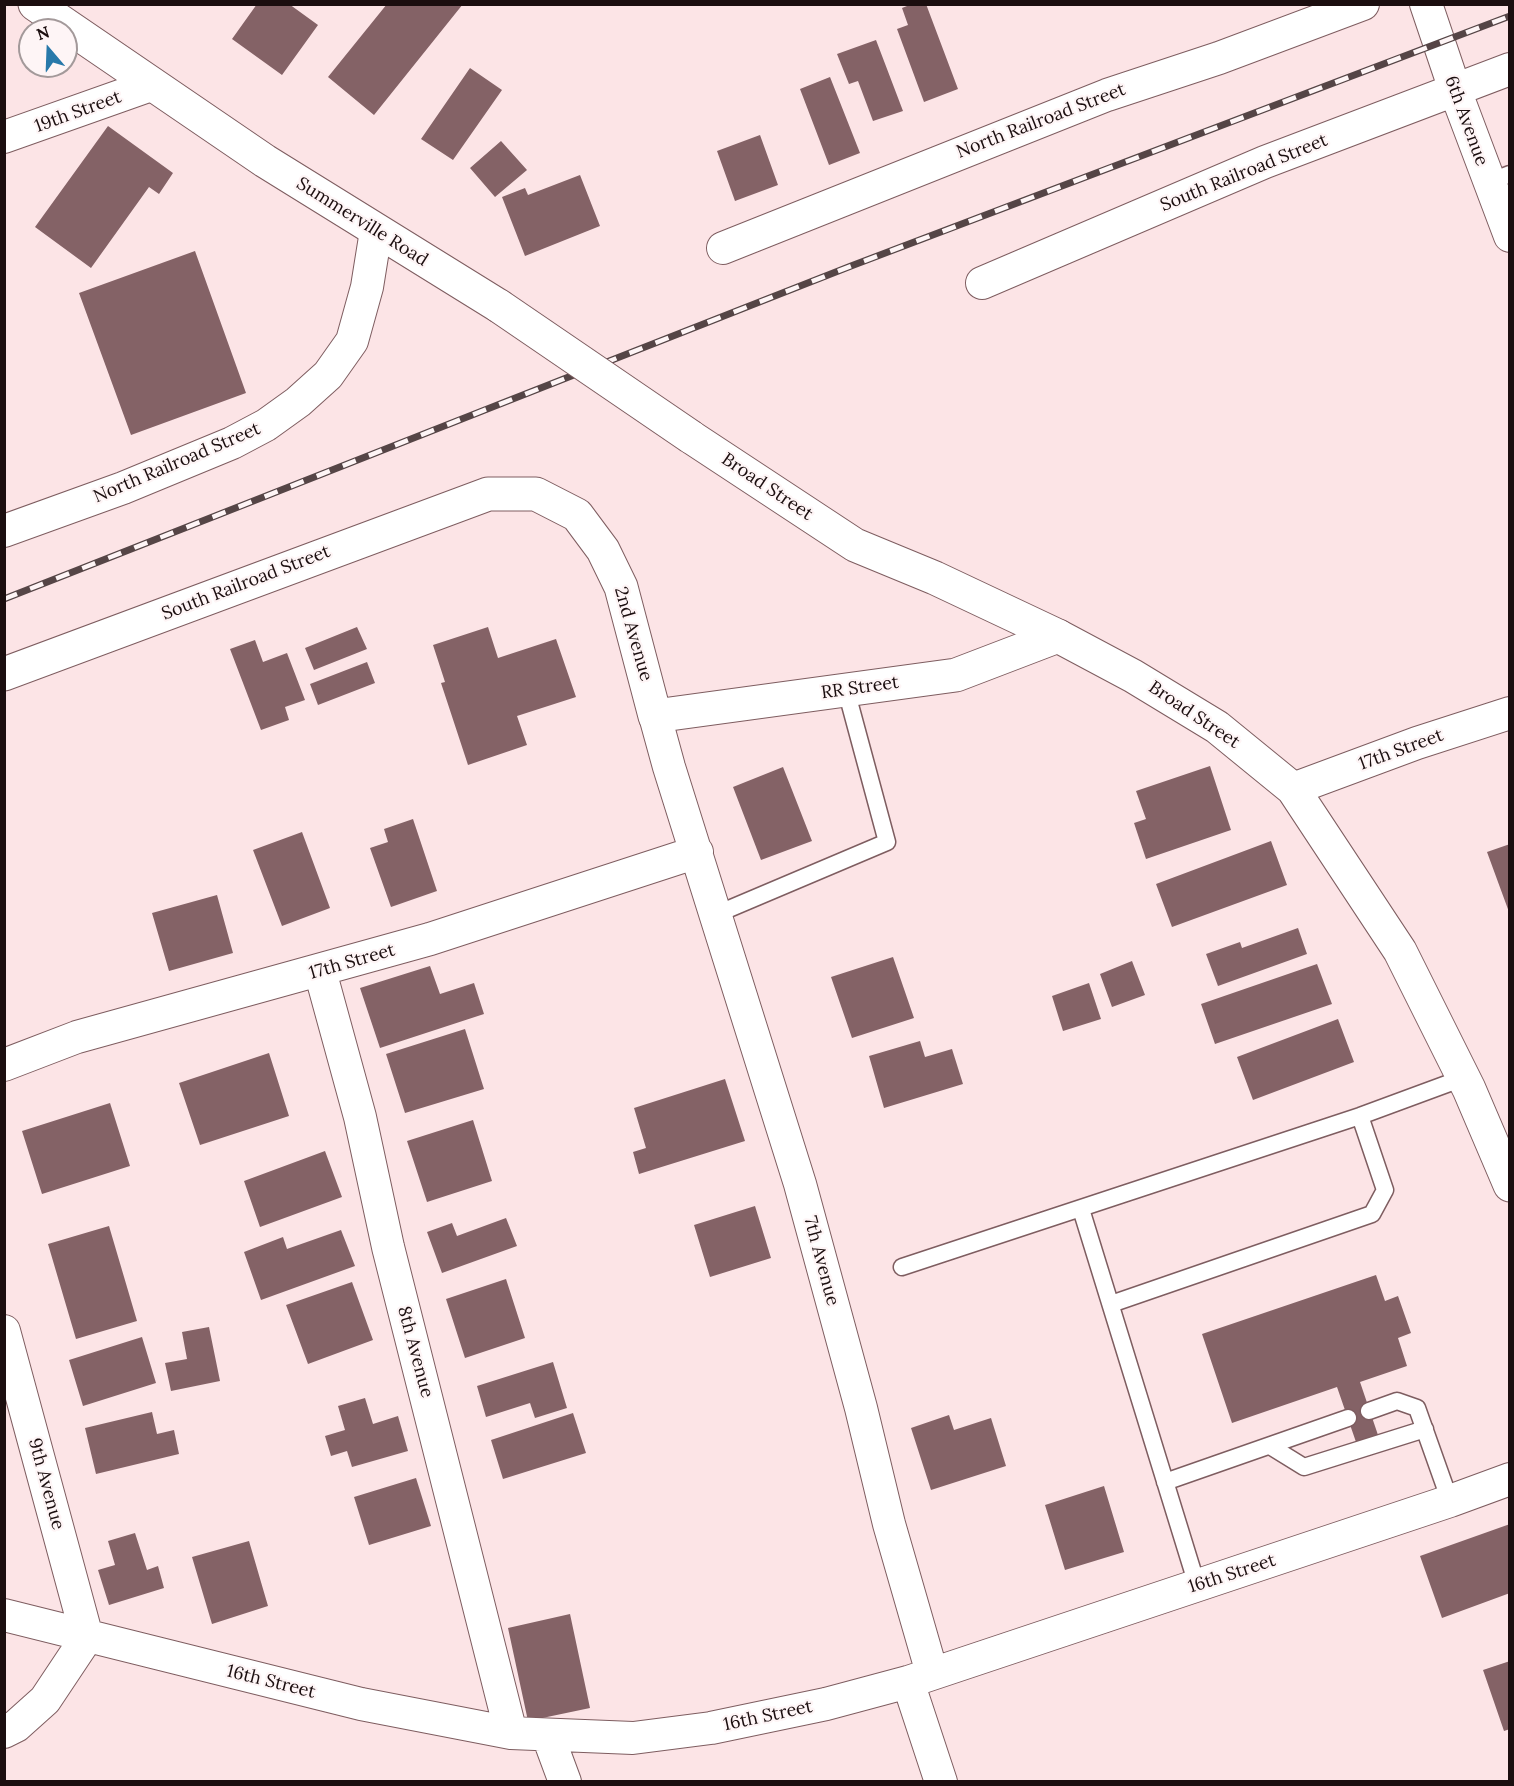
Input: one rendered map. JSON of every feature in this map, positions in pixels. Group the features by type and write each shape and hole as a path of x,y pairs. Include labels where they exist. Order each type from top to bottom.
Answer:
{"main road":[{"name":"Summerville Road","path":"35,4 151,85 376,231 499,306 691,437"},
{"name":"Broad Street","path":"691,437 855,545 935,578 1058,636 1133,675 1217,727 1293,789 1400,951 1436,1019 1509,1185"},
{"name":"South Railroad Street","path":"4,674 488,494"},
{"name":"2nd Avenue","path":"488,494 536,494 577,515 603,550 621,587 655,716"},
{"name":"RR Street","path":"655,716 956,675 1058,636"}],"street":[{"name":"6th Avenue","path":"1426,4 1455,90 1499,178 1509,236"},
{"name":"North Railroad Street","path":"723,248 998,136 1357,5"},
{"name":"South Railroad Street","path":"982,283 1265,162 1509,69"},
{"name":"19th Street","path":"4,137 151,85"},
{"name":"North Railroad Street","path":"4,531 123,488 232,443 266,424 297,402 328,375 352,341 368,287 376,231"},
{"name":"17th Street","path":"1293,789 1417,743 1509,713"},
{"name":"2nd Avenue","path":"655,716 697,852"},
{"name":"17th Street","path":"4,1065 77,1037 320,971 697,852"},
{"name":"7th Avenue","path":"697,852 800,1184 861,1408 889,1524 941,1782"},
{"name":"8th Avenue","path":"320,971 360,1117 388,1247 511,1733"},
{"name":"9th Avenue","path":"4,1331 87,1637"},
{"name":"16th Street","path":"4,1615 361,1704 511,1733 633,1738 711,1728 826,1704 920,1678 1450,1501 1509,1479"},
{"path":"4,1732 16,1726 45,1700 87,1637"},
{"path":"548,1736 565,1782"}],"lane":[{"path":"717,914 887,842 846,690"},
{"path":"902,1267 1360,1116 1463,1078"},
{"path":"1111,1304 1372,1214 1385,1190 1360,1116"},
{"path":"1081,1209 1197,1585"},
{"path":"1369,1411 1397,1401 1418,1408 1450,1501"},
{"path":"1165,1482 1348,1418"},
{"path":"1270,1446 1304,1467 1425,1430"}],"building":[{"path":"257,4 289,4 318,25 282,75 232,39"},
{"path":"387,4 463,4 374,115 328,77"},
{"path":"912,4 926,4 958,89 924,102 897,29 908,25 902,8"},
{"path":"876,40 903,111 873,121 858,81 849,84 837,54"},
{"path":"470,68 502,90 453,160 421,139"},
{"path":"830,77 860,153 829,165 800,89"},
{"path":"108,126 173,173 159,194 149,187 91,268 35,227"},
{"path":"760,135 778,185 735,201 717,151"},
{"path":"501,141 527,170 495,197 470,168"},
{"path":"580,175 600,226 525,256 502,197 525,188 528,195"},
{"path":"195,251 246,393 131,435 79,293"},
{"path":"357,627 367,649 314,670 305,648"},
{"path":"488,627 498,658 556,639 576,697 517,716 527,745 468,765 441,683 445,682 433,645"},
{"path":"255,640 263,662 287,653 305,700 285,707 289,720 261,730 230,649"},
{"path":"367,662 375,683 318,705 310,684"},
{"path":"1210,766 1231,830 1146,859 1134,823 1146,819 1136,791"},
{"path":"783,767 812,841 761,860 733,787"},
{"path":"413,819 437,891 391,907 370,848 388,842 384,829"},
{"path":"302,832 330,908 282,926 253,850"},
{"path":"1271,841 1287,885 1172,927 1156,884"},
{"path":"1510,844 1510,912 1509,912 1487,852"},
{"path":"217,895 233,953 169,971 152,913"},
{"path":"1298,928 1307,954 1218,986 1206,954 1240,942 1242,948"},
{"path":"893,957 914,1018 852,1038 831,977"},
{"path":"1132,961 1145,995 1112,1007 1100,974"},
{"path":"1317,964 1332,1004 1215,1044 1201,1004"},
{"path":"430,966 440,994 474,983 484,1014 380,1048 360,988"},
{"path":"1089,983 1101,1019 1063,1031 1052,996"},
{"path":"1338,1019 1354,1062 1253,1100 1237,1057"},
{"path":"465,1029 484,1089 405,1113 386,1054"},
{"path":"920,1041 925,1057 952,1049 963,1084 884,1108 869,1056"},
{"path":"269,1053 289,1116 200,1145 179,1083"},
{"path":"725,1079 745,1141 639,1174 633,1152 646,1148 634,1108"},
{"path":"110,1103 130,1166 42,1194 22,1131"},
{"path":"473,1120 492,1181 427,1202 407,1141"},
{"path":"325,1151 342,1197 260,1227 244,1181"},
{"path":"755,1206 771,1258 710,1277 694,1225"},
{"path":"506,1218 517,1246 442,1273 427,1232 452,1223 457,1236"},
{"path":"109,1226 137,1321 76,1339 48,1244"},
{"path":"341,1230 355,1266 261,1300 244,1252 283,1237 287,1249"},
{"path":"1376,1275 1385,1301 1398,1296 1411,1333 1398,1338 1407,1366 1360,1382 1378,1435 1356,1442 1337,1387 1232,1423 1202,1334"},
{"path":"506,1279 525,1338 465,1358 446,1299"},
{"path":"352,1282 373,1340 308,1364 286,1305"},
{"path":"209,1327 220,1381 171,1391 165,1363 187,1359 182,1332"},
{"path":"142,1337 156,1383 83,1406 69,1360"},
{"path":"553,1362 567,1408 535,1418 530,1403 486,1417 477,1386"},
{"path":"365,1398 373,1424 398,1416 408,1451 352,1467 347,1451 331,1456 325,1436 345,1430 338,1406"},
{"path":"152,1412 157,1434 174,1430 179,1454 96,1474 85,1428"},
{"path":"573,1413 586,1453 503,1479 491,1440"},
{"path":"949,1415 954,1430 991,1418 1006,1466 931,1490 911,1428"},
{"path":"416,1478 431,1526 369,1545 354,1497"},
{"path":"1104,1486 1124,1552 1065,1570 1045,1505"},
{"path":"1510,1524 1510,1593 1442,1618 1420,1556"},
{"path":"135,1533 147,1570 158,1566 164,1588 109,1605 98,1570 115,1565 108,1541"},
{"path":"249,1541 268,1606 212,1624 192,1557"},
{"path":"570,1614 590,1708 528,1721 508,1628"},
{"path":"1510,1661 1510,1729 1504,1731 1483,1670"}],"railway":[{"path":"4,599 851,266 1510,16"}]}
